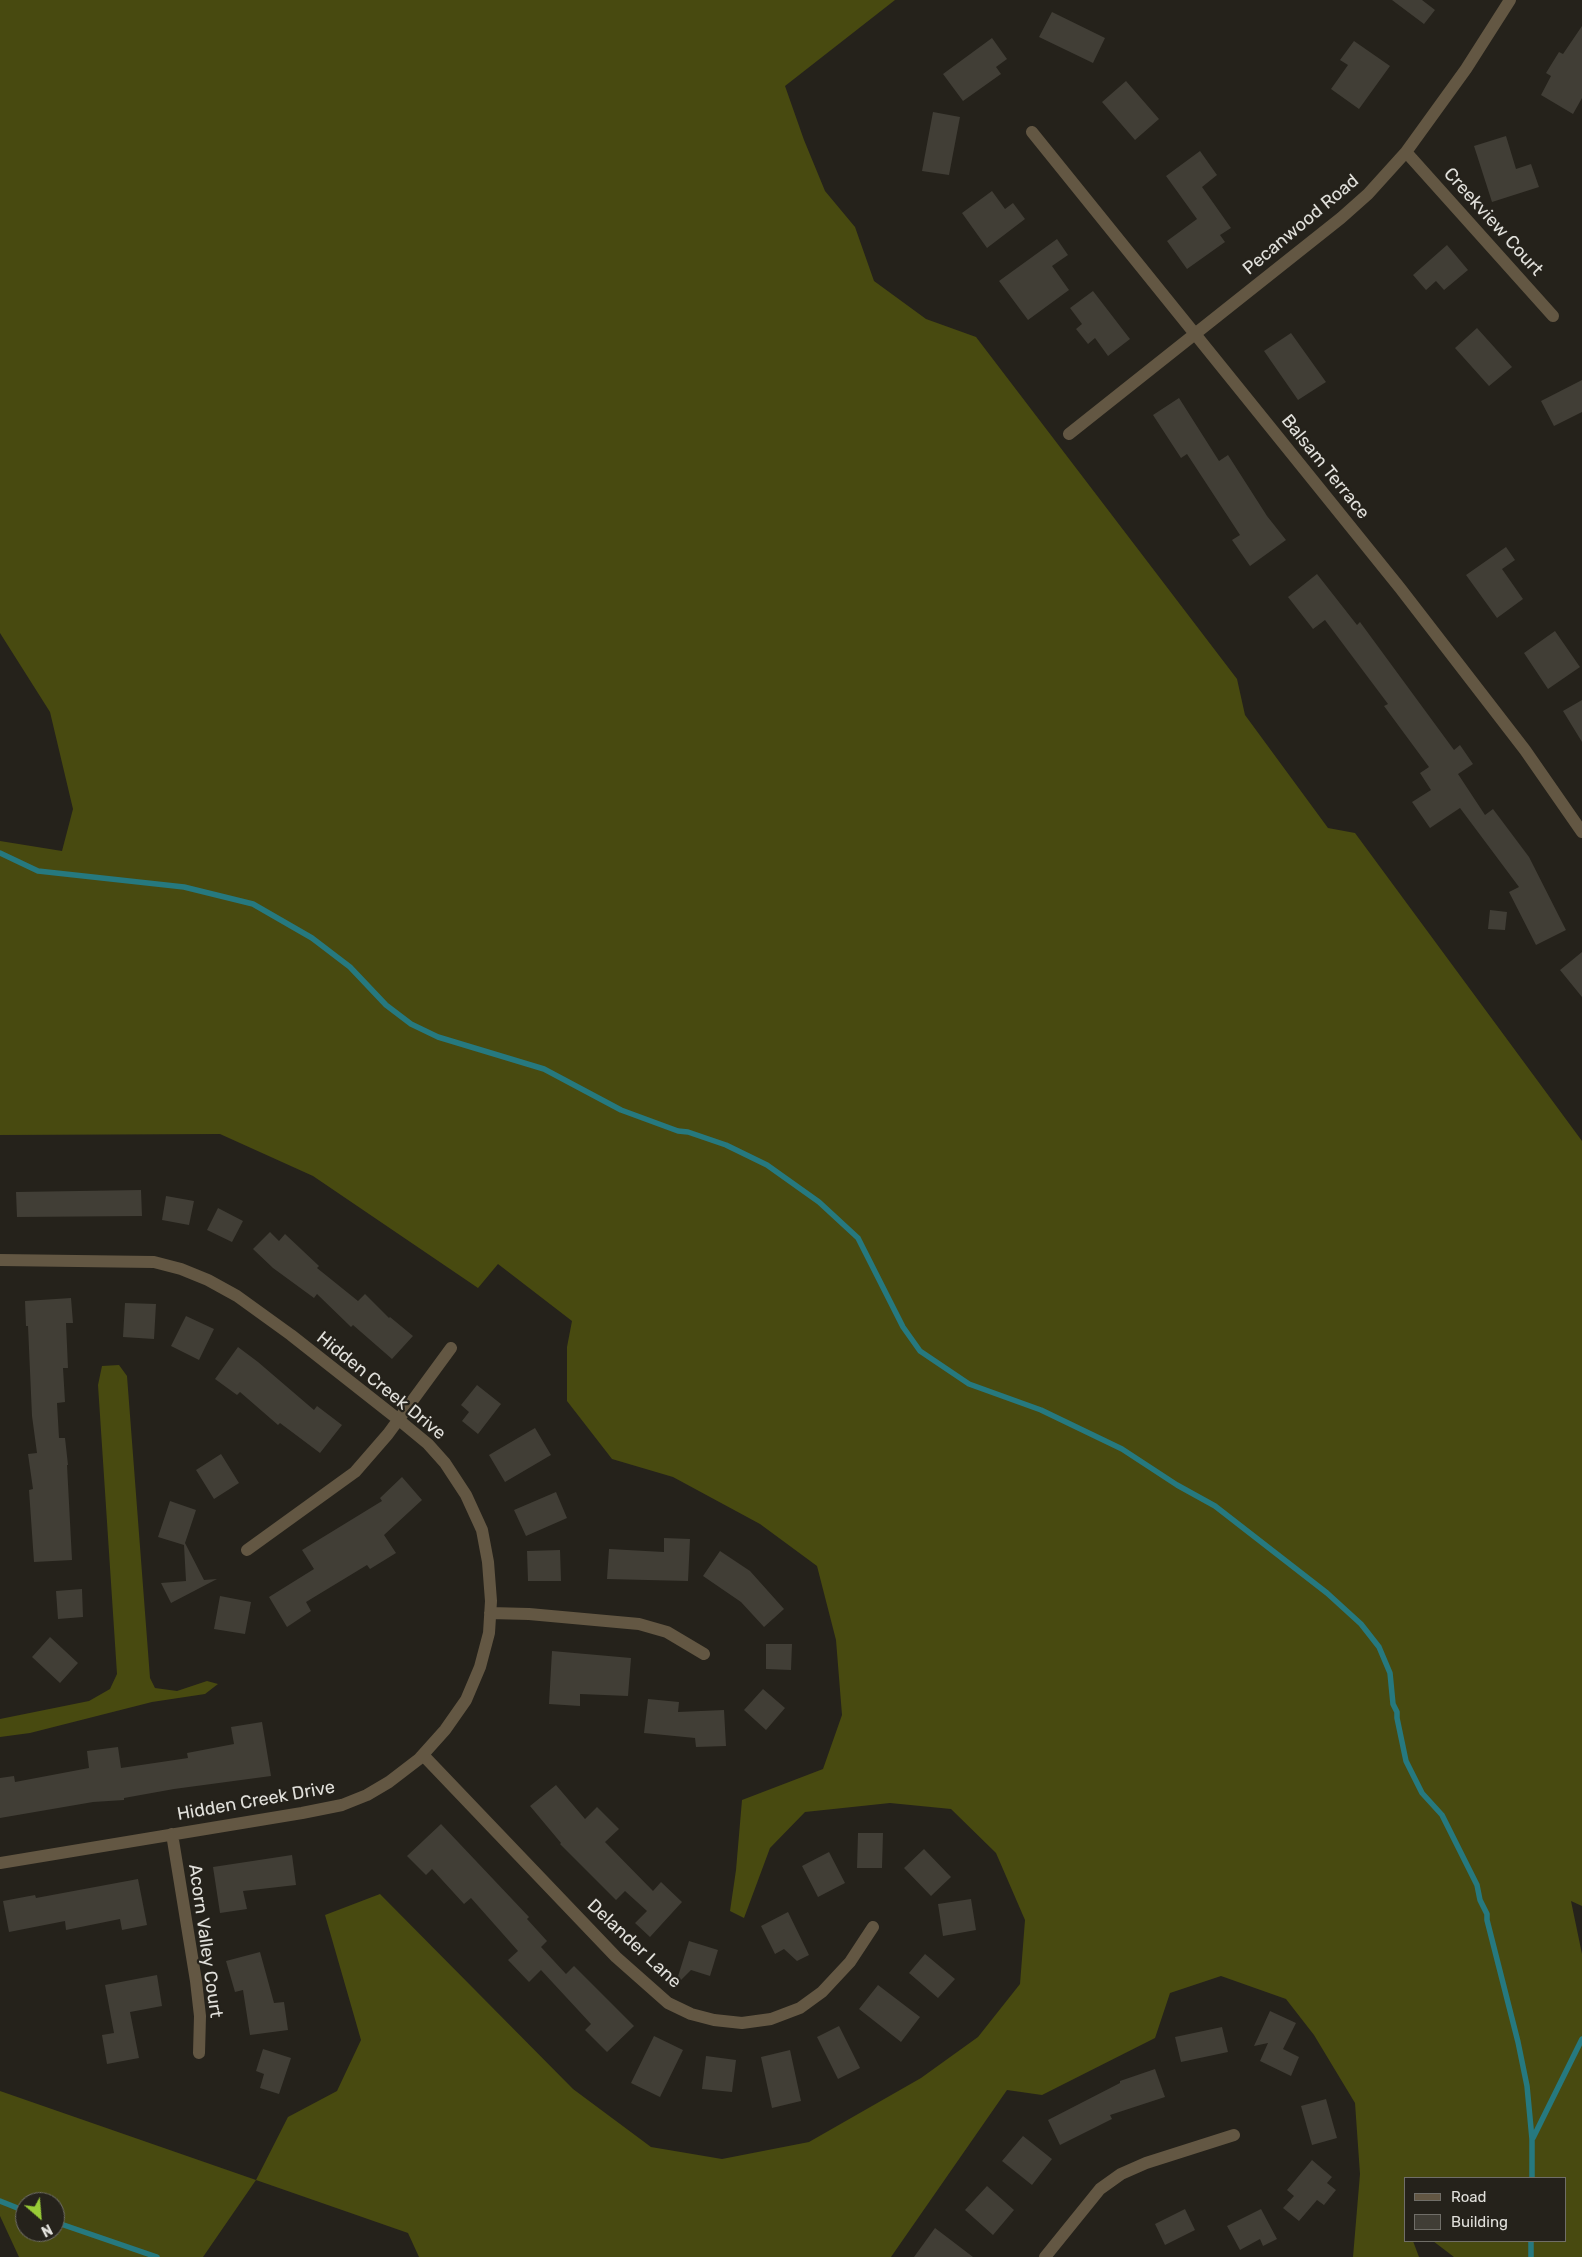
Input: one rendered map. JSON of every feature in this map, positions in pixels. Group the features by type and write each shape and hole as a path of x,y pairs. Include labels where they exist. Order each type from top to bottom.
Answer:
{"street":[{"name":"Pecanwood Road","path":"1069,434 1196,335 1368,194 1406,152 1466,69 1510,0"},
{"name":"Balsam Terrace","path":"1032,132 1400,588 1524,750 1582,832"},
{"name":"Creekview Court","path":"1406,152 1553,316"},
{"name":"Hidden Creek Drive","path":"0,1260 154,1262 181,1269 208,1280 236,1296 291,1335 428,1444 445,1463 466,1495 482,1530 488,1562 490,1613 489,1633 480,1667 466,1700 445,1730 423,1755 389,1782 367,1794 342,1804 302,1813 0,1863"},
{"path":"247,1550 355,1472 399,1420 451,1348"},
{"path":"490,1613 529,1614 639,1624 667,1632 704,1654"},
{"name":"Delander Lane","path":"423,1755 616,1957 668,2003 691,2014 714,2020 742,2023 771,2019 800,2008 822,1992 850,1962 873,1927"},
{"name":"Acorn Valley Court","path":"172,1834 196,1981 200,2016 199,2053"},
{"path":"1045,2257 1100,2189 1121,2174 1146,2163 1234,2134"}],"shaded area":[{"path":"0,0 895,0 785,86 825,191 855,227 874,281 926,319 976,337 1237,679 1245,715 1328,828 1355,833 1582,1141 1582,1906 1571,1901 1582,1954 1582,2257 1454,2257 1434,2242 1567,2242 1567,2177 1404,2177 1404,2242 1413,2242 1419,2257 1353,2257 1360,2174 1355,2103 1314,2035 1286,1999 1221,1976 1170,1993 1155,2038 1042,2095 1007,2090 891,2257 419,2257 408,2233 256,2180 288,2117 337,2091 361,2040 325,1915 380,1894 573,2089 651,2147 722,2159 809,2142 921,2078 978,2037 1020,1984 1025,1920 996,1853 951,1809 890,1803 805,1812 770,1848 744,1918 730,1911 736,1870 742,1800 823,1769 842,1715 836,1640 817,1566 760,1524 673,1477 612,1459 567,1401 567,1347 572,1321 498,1264 478,1288 313,1176 220,1134 0,1135 0,841 62,851 73,809 50,712 0,633"},
{"path":"119,1365 127,1376 150,1678 155,1688 177,1691 207,1681 218,1684 205,1694 152,1702 30,1733 0,1737 0,1719 89,1701 110,1689 117,1674 98,1385 102,1366"},
{"path":"0,2091 256,2180 203,2257 19,2257 0,2216"}],"building":[{"path":"1392,0 1422,0 1435,10 1424,24"},
{"path":"1052,12 1105,38 1093,63 1039,37"},
{"path":"1582,26 1582,98 1573,114 1541,95 1551,76 1546,73 1559,52 1563,54"},
{"path":"992,38 1007,59 996,67 1001,74 963,101 943,74"},
{"path":"1354,41 1390,66 1359,109 1331,89 1348,65 1340,60"},
{"path":"1126,81 1159,119 1135,140 1102,102"},
{"path":"933,112 960,117 949,175 922,171"},
{"path":"1506,136 1516,169 1531,164 1539,187 1492,202 1474,146"},
{"path":"1200,151 1217,175 1202,187 1231,228 1220,235 1225,242 1187,269 1167,241 1197,219 1166,176"},
{"path":"992,191 1005,209 1013,203 1025,219 987,248 962,213"},
{"path":"1057,239 1068,255 1052,266 1069,290 1028,320 999,281"},
{"path":"1447,245 1468,270 1444,290 1436,281 1426,290 1413,275"},
{"path":"1093,291 1130,339 1108,356 1095,338 1088,344 1076,329 1082,324 1070,308"},
{"path":"1477,328 1512,367 1489,386 1455,348"},
{"path":"1291,333 1326,382 1298,400 1264,351"},
{"path":"1582,380 1582,412 1554,426 1541,401"},
{"path":"1179,398 1219,461 1228,455 1267,516 1286,540 1250,566 1232,540 1240,535 1187,454 1181,458 1153,415"},
{"path":"1506,547 1515,560 1502,569 1523,599 1497,618 1466,575"},
{"path":"1317,574 1357,625 1360,622 1454,750 1460,745 1473,764 1458,774 1485,815 1493,809 1529,857 1566,930 1536,945 1509,892 1519,887 1460,808 1430,828 1412,802 1431,790 1420,773 1429,767 1384,706 1388,704 1325,620 1313,629 1288,597"},
{"path":"1555,631 1580,667 1548,689 1524,653"},
{"path":"1582,700 1582,742 1563,711"},
{"path":"1490,910 1507,912 1505,930 1488,929"},
{"path":"1582,952 1582,997 1560,970"},
{"path":"141,1190 142,1216 17,1217 16,1192"},
{"path":"166,1196 194,1201 189,1225 162,1220"},
{"path":"218,1208 243,1221 232,1242 207,1230"},
{"path":"270,1232 279,1241 285,1234 319,1266 317,1268 358,1301 365,1294 389,1318 413,1336 392,1359 353,1325 351,1327 317,1294 314,1298 273,1268 253,1249"},
{"path":"71,1298 73,1323 66,1323 68,1368 63,1368 65,1402 57,1403 59,1438 65,1438 68,1465 72,1560 34,1562 29,1490 33,1489 28,1454 37,1453 32,1416 25,1301"},
{"path":"125,1303 156,1304 154,1339 123,1337"},
{"path":"186,1316 214,1329 199,1360 171,1346"},
{"path":"238,1347 314,1410 317,1406 342,1425 320,1453 280,1423 278,1425 240,1392 237,1395 215,1379"},
{"path":"477,1385 501,1404 478,1434 462,1421 469,1412 461,1405"},
{"path":"535,1428 551,1455 505,1482 489,1455"},
{"path":"221,1454 239,1483 214,1499 196,1470"},
{"path":"402,1477 422,1500 384,1535 396,1553 370,1569 367,1565 306,1602 311,1611 287,1627 269,1597 314,1569 302,1550 382,1501 380,1498"},
{"path":"556,1492 567,1518 526,1536 514,1510"},
{"path":"170,1501 196,1510 185,1543 204,1580 217,1579 171,1603 161,1583 186,1581 184,1545 158,1537"},
{"path":"664,1538 690,1539 688,1581 607,1579 609,1549 664,1552"},
{"path":"560,1550 561,1581 528,1581 527,1551"},
{"path":"720,1551 750,1571 784,1609 764,1627 741,1602 703,1576"},
{"path":"82,1589 83,1617 58,1619 56,1591"},
{"path":"220,1596 251,1602 245,1634 214,1629"},
{"path":"50,1637 78,1663 60,1683 32,1657"},
{"path":"766,1644 792,1644 791,1670 766,1669"},
{"path":"552,1651 631,1658 628,1696 580,1694 580,1706 549,1704"},
{"path":"763,1689 785,1708 766,1730 744,1710"},
{"path":"648,1699 679,1702 678,1712 724,1710 726,1746 696,1747 695,1738 644,1733"},
{"path":"262,1722 271,1776 174,1789 124,1798 124,1800 93,1802 0,1818 0,1778 14,1776 15,1782 89,1768 87,1751 118,1747 121,1768 188,1758 187,1753 234,1744 231,1727"},
{"path":"556,1785 585,1819 597,1807 619,1829 605,1842 653,1891 661,1882 682,1902 650,1937 635,1923 647,1911 625,1891 616,1900 560,1844 530,1806"},
{"path":"441,1824 529,1917 527,1919 547,1941 541,1947 566,1974 574,1966 634,2026 607,2052 585,2030 591,2024 541,1970 529,1982 508,1960 518,1951 471,1898 464,1904 432,1869 426,1875 407,1856"},
{"path":"858,1833 883,1833 882,1868 857,1868"},
{"path":"924,1849 951,1877 931,1896 904,1868"},
{"path":"829,1852 845,1883 818,1897 802,1866"},
{"path":"292,1855 296,1885 243,1891 247,1909 220,1913 213,1867"},
{"path":"138,1879 147,1925 122,1930 120,1919 66,1930 65,1921 9,1932 3,1901 35,1895 36,1898"},
{"path":"971,1899 976,1930 943,1936 938,1904"},
{"path":"788,1912 809,1955 797,1961 784,1949 775,1954 761,1926"},
{"path":"689,1941 718,1950 710,1976 691,1970 675,1986"},
{"path":"260,1952 274,2003 284,2002 288,2030 250,2035 243,1990 235,1992 226,1961"},
{"path":"925,1954 955,1979 938,1998 909,1973"},
{"path":"157,1975 162,2006 130,2012 139,2058 107,2064 102,2035 114,2033 105,1985"},
{"path":"878,1985 920,2017 901,2042 859,2009"},
{"path":"1270,2011 1296,2023 1283,2049 1299,2057 1291,2076 1260,2061 1268,2043 1254,2046"},
{"path":"839,2026 860,2068 838,2079 817,2037"},
{"path":"1222,2027 1228,2052 1181,2062 1175,2037"},
{"path":"654,2036 683,2050 660,2097 631,2083"},
{"path":"263,2049 291,2058 279,2094 260,2088 264,2074 256,2071"},
{"path":"790,2050 801,2101 772,2108 761,2057"},
{"path":"706,2056 736,2060 732,2092 702,2089"},
{"path":"1155,2069 1165,2097 1110,2115 1112,2119 1060,2145 1048,2120 1120,2083 1120,2081"},
{"path":"1326,2099 1337,2138 1312,2145 1301,2106"},
{"path":"1023,2136 1052,2159 1032,2185 1002,2161"},
{"path":"1312,2160 1332,2177 1327,2183 1336,2190 1324,2205 1317,2200 1299,2221 1283,2208 1294,2196 1287,2190"},
{"path":"987,2186 1014,2210 993,2235 965,2210"},
{"path":"1185,2209 1195,2230 1165,2245 1155,2224"},
{"path":"1261,2209 1277,2239 1263,2246 1260,2239 1240,2250 1227,2226"},
{"path":"935,2228 973,2257 914,2257"}],"waterway":[{"path":"0,853 38,871 184,887 253,904 312,938 350,967 386,1005 411,1024 438,1037 544,1069 621,1110 678,1131 688,1132 726,1145 767,1165 819,1202 858,1238 903,1327 920,1351 969,1384 1041,1410 1122,1449 1177,1485 1215,1506 1327,1593 1361,1624 1379,1647 1390,1673 1393,1704 1397,1712 1406,1761 1422,1793 1442,1815 1477,1885 1480,1900 1487,1914 1527,2086 1532,2139 1532,2177"},
{"path":"1533,2138 1582,2039"},
{"path":"0,2201 15,2207"},
{"path":"65,2225 157,2257"},
{"path":"1531,2242 1531,2257"}]}
